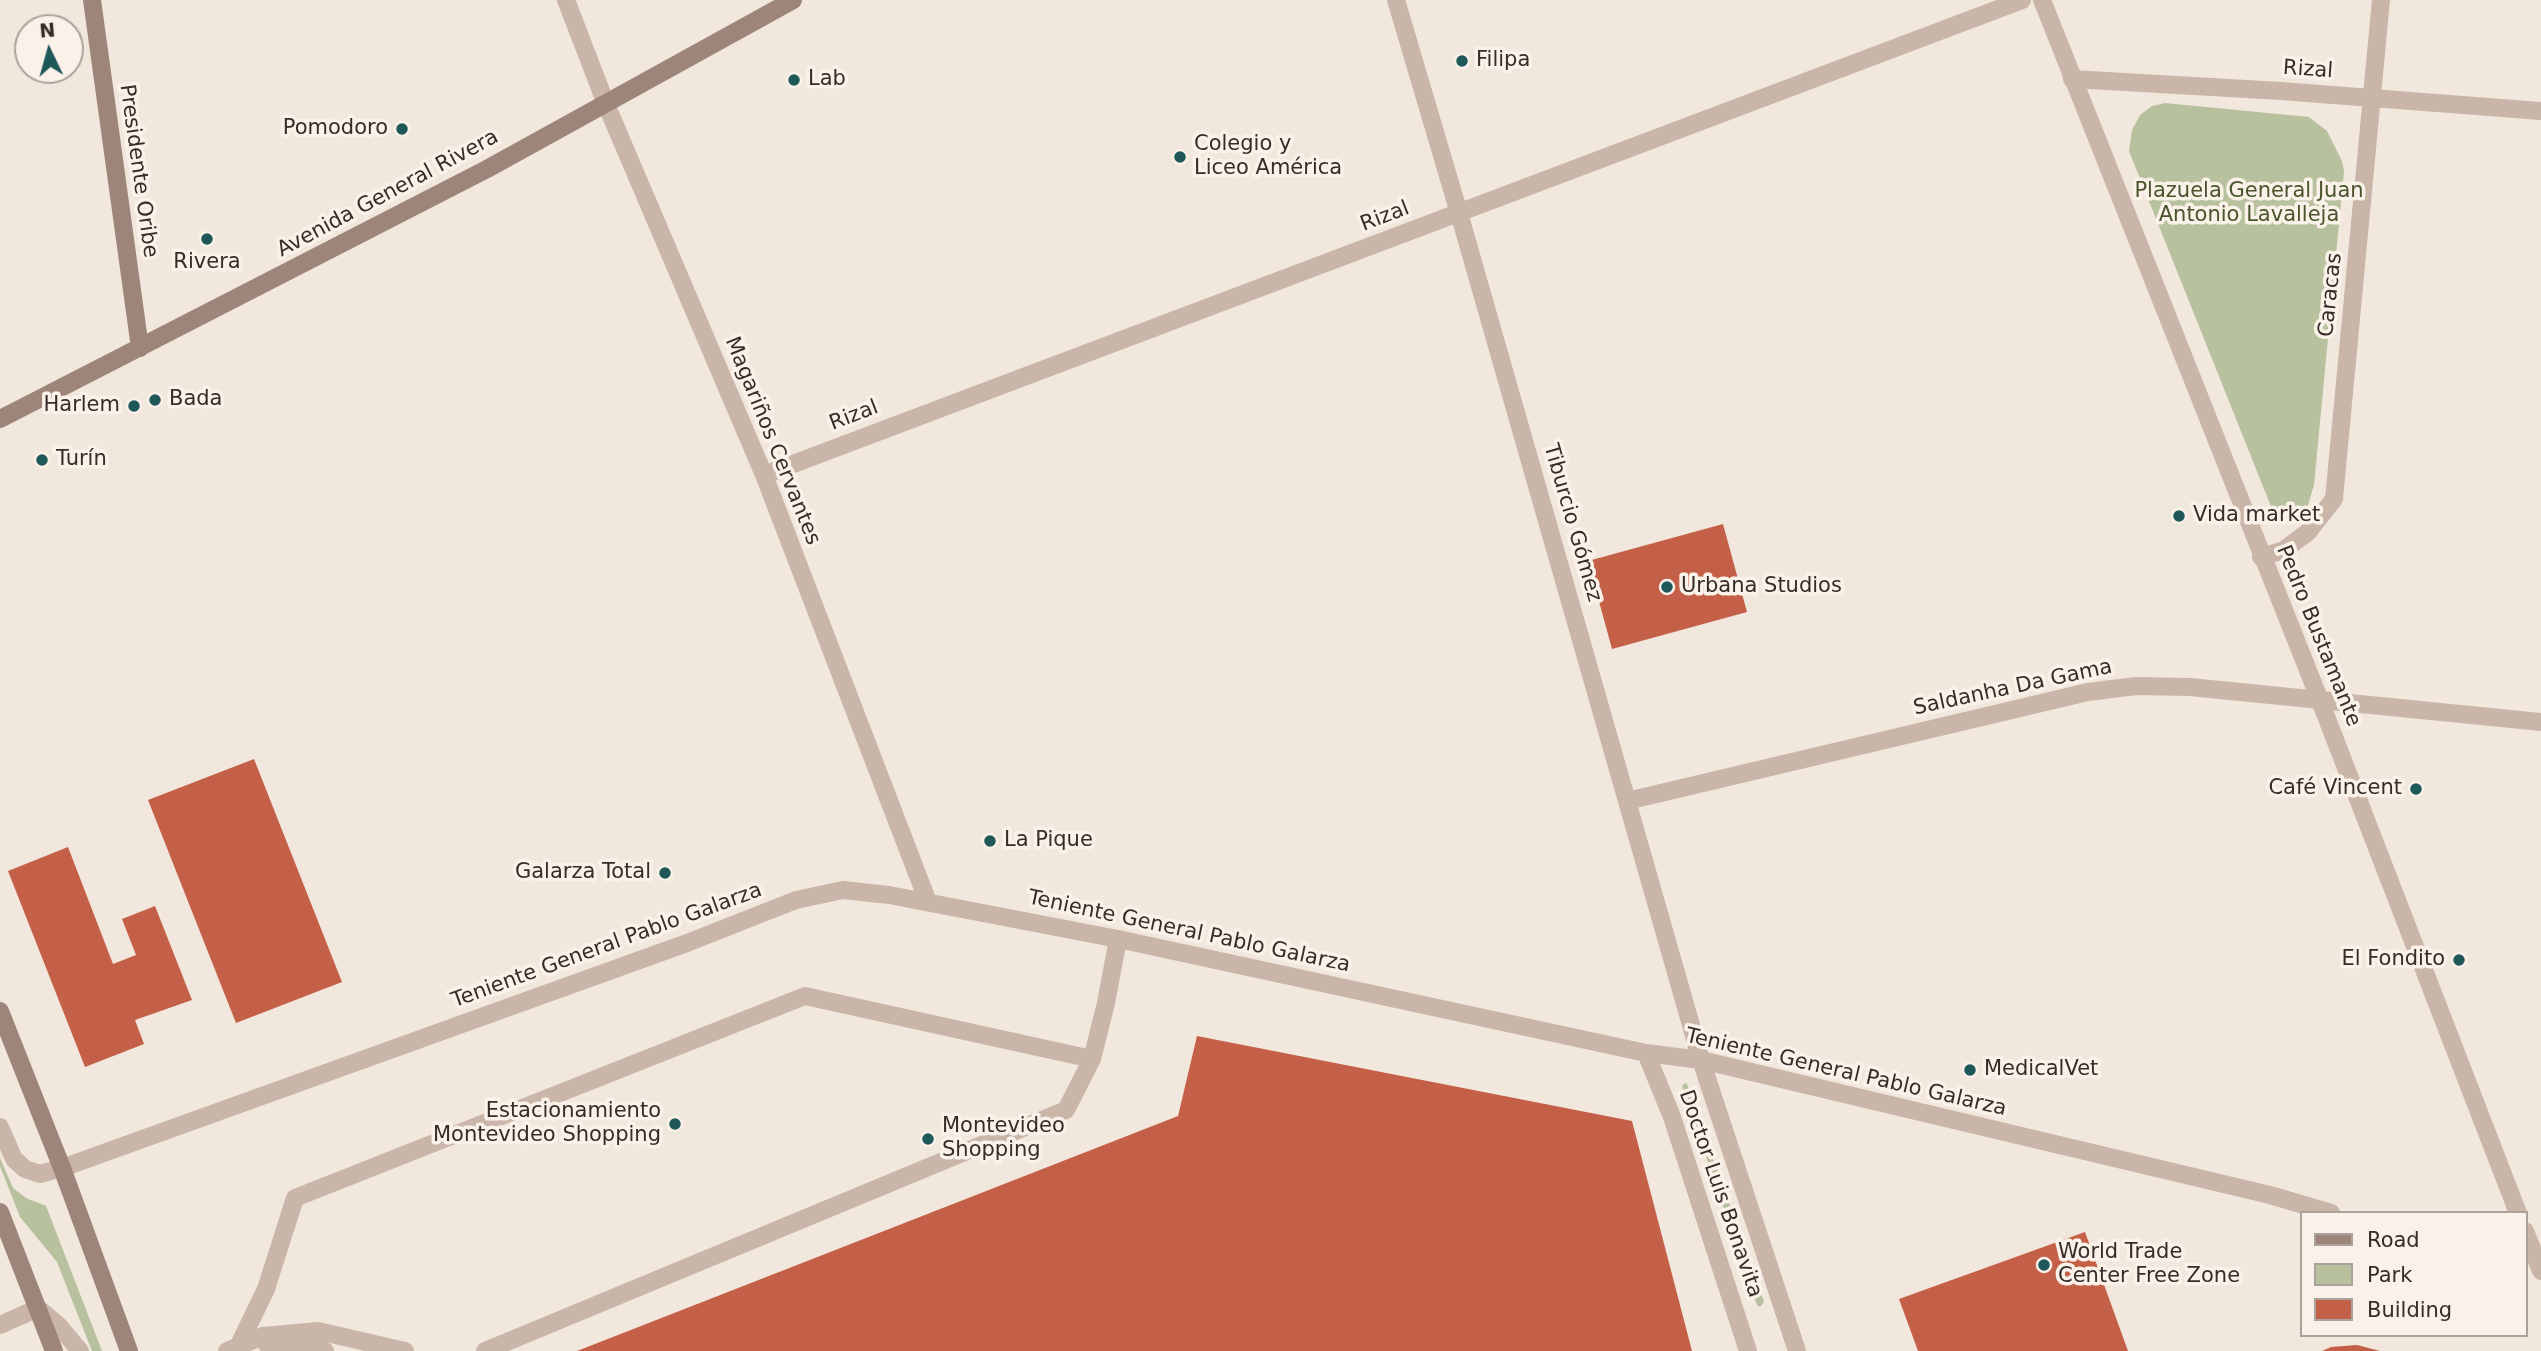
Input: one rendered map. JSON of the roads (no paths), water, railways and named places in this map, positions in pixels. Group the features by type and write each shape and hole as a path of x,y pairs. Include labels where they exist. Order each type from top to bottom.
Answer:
{"main road":[{"name":"Presidente Oribe","path":"92,0 140,348"},
{"name":"Avenida General Rivera","path":"0,419 475,175 793,0"},
{"path":"0,1011 62,1168 129,1351"},
{"path":"0,1212 54,1351"}],"street":[{"name":"Magariños Cervantes","path":"566,0 606,104 764,475 928,902"},
{"name":"Tiburcio Gómez","path":"1396,0 1460,213 1701,1060"},
{"name":"Rizal","path":"764,475 2022,0"},
{"name":"Pedro Bustamante","path":"2042,0 2319,698 2517,1211"},
{"name":"Caracas","path":"2261,557 2284,550 2308,533 2334,499 2381,0"},
{"name":"Rizal","path":"2072,79 2373,97 2541,111"},
{"name":"Saldanha Da Gama","path":"1627,801 2088,692 2136,686 2190,687 2319,698 2541,722"},
{"name":"Teniente General Pablo Galarza","path":"0,1127 13,1159 25,1169 40,1174 62,1168 674,948 796,900 843,890 928,902 1118,939 1646,1054 1701,1060 2257,1192 2324,1211"},
{"path":"485,1351 1066,1110 1092,1059 1118,939"},
{"path":"233,1348 266,1289 295,1198 805,996 1092,1059"},
{"name":"Doctor Luis Bonavita","path":"1646,1054 1672,1117 1748,1351"},
{"name":"Doctor Luis Bonavita","path":"1701,1060 1797,1351"},
{"path":"2527,1236 2541,1271"},
{"path":"0,1325 38,1308 59,1326 80,1351"},
{"path":"233,1348 263,1336 318,1331 405,1351"},
{"path":"233,1348 312,1347 325,1351"}],"place":[{"name":"Filipa","path":"1462,61"},
{"name":"Lab","path":"794,80"},
{"name":"Pomodoro","path":"402,129"},
{"name":"Colegio y Liceo América","path":"1180,157"},
{"name":"Rivera","path":"207,239"},
{"name":"Bada","path":"155,400"},
{"name":"Harlem","path":"134,406"},
{"name":"Turín","path":"42,460"},
{"name":"Vida market","path":"2179,516"},
{"name":"Urbana Studios","path":"1667,587"},
{"name":"Café Vincent","path":"2416,789"},
{"name":"La Pique","path":"990,841"},
{"name":"Galarza Total","path":"665,873"},
{"name":"El Fondito","path":"2459,960"},
{"name":"MedicalVet","path":"1970,1070"},
{"name":"Estacionamiento Montevideo Shopping","path":"675,1124"},
{"name":"Montevideo Shopping","path":"928,1139"},
{"name":"World Trade Center Free Zone","path":"2044,1265"}],"park label":[{"name":"Plazuela General Juan Antonio Lavalleja","path":"2249,204"}]}
